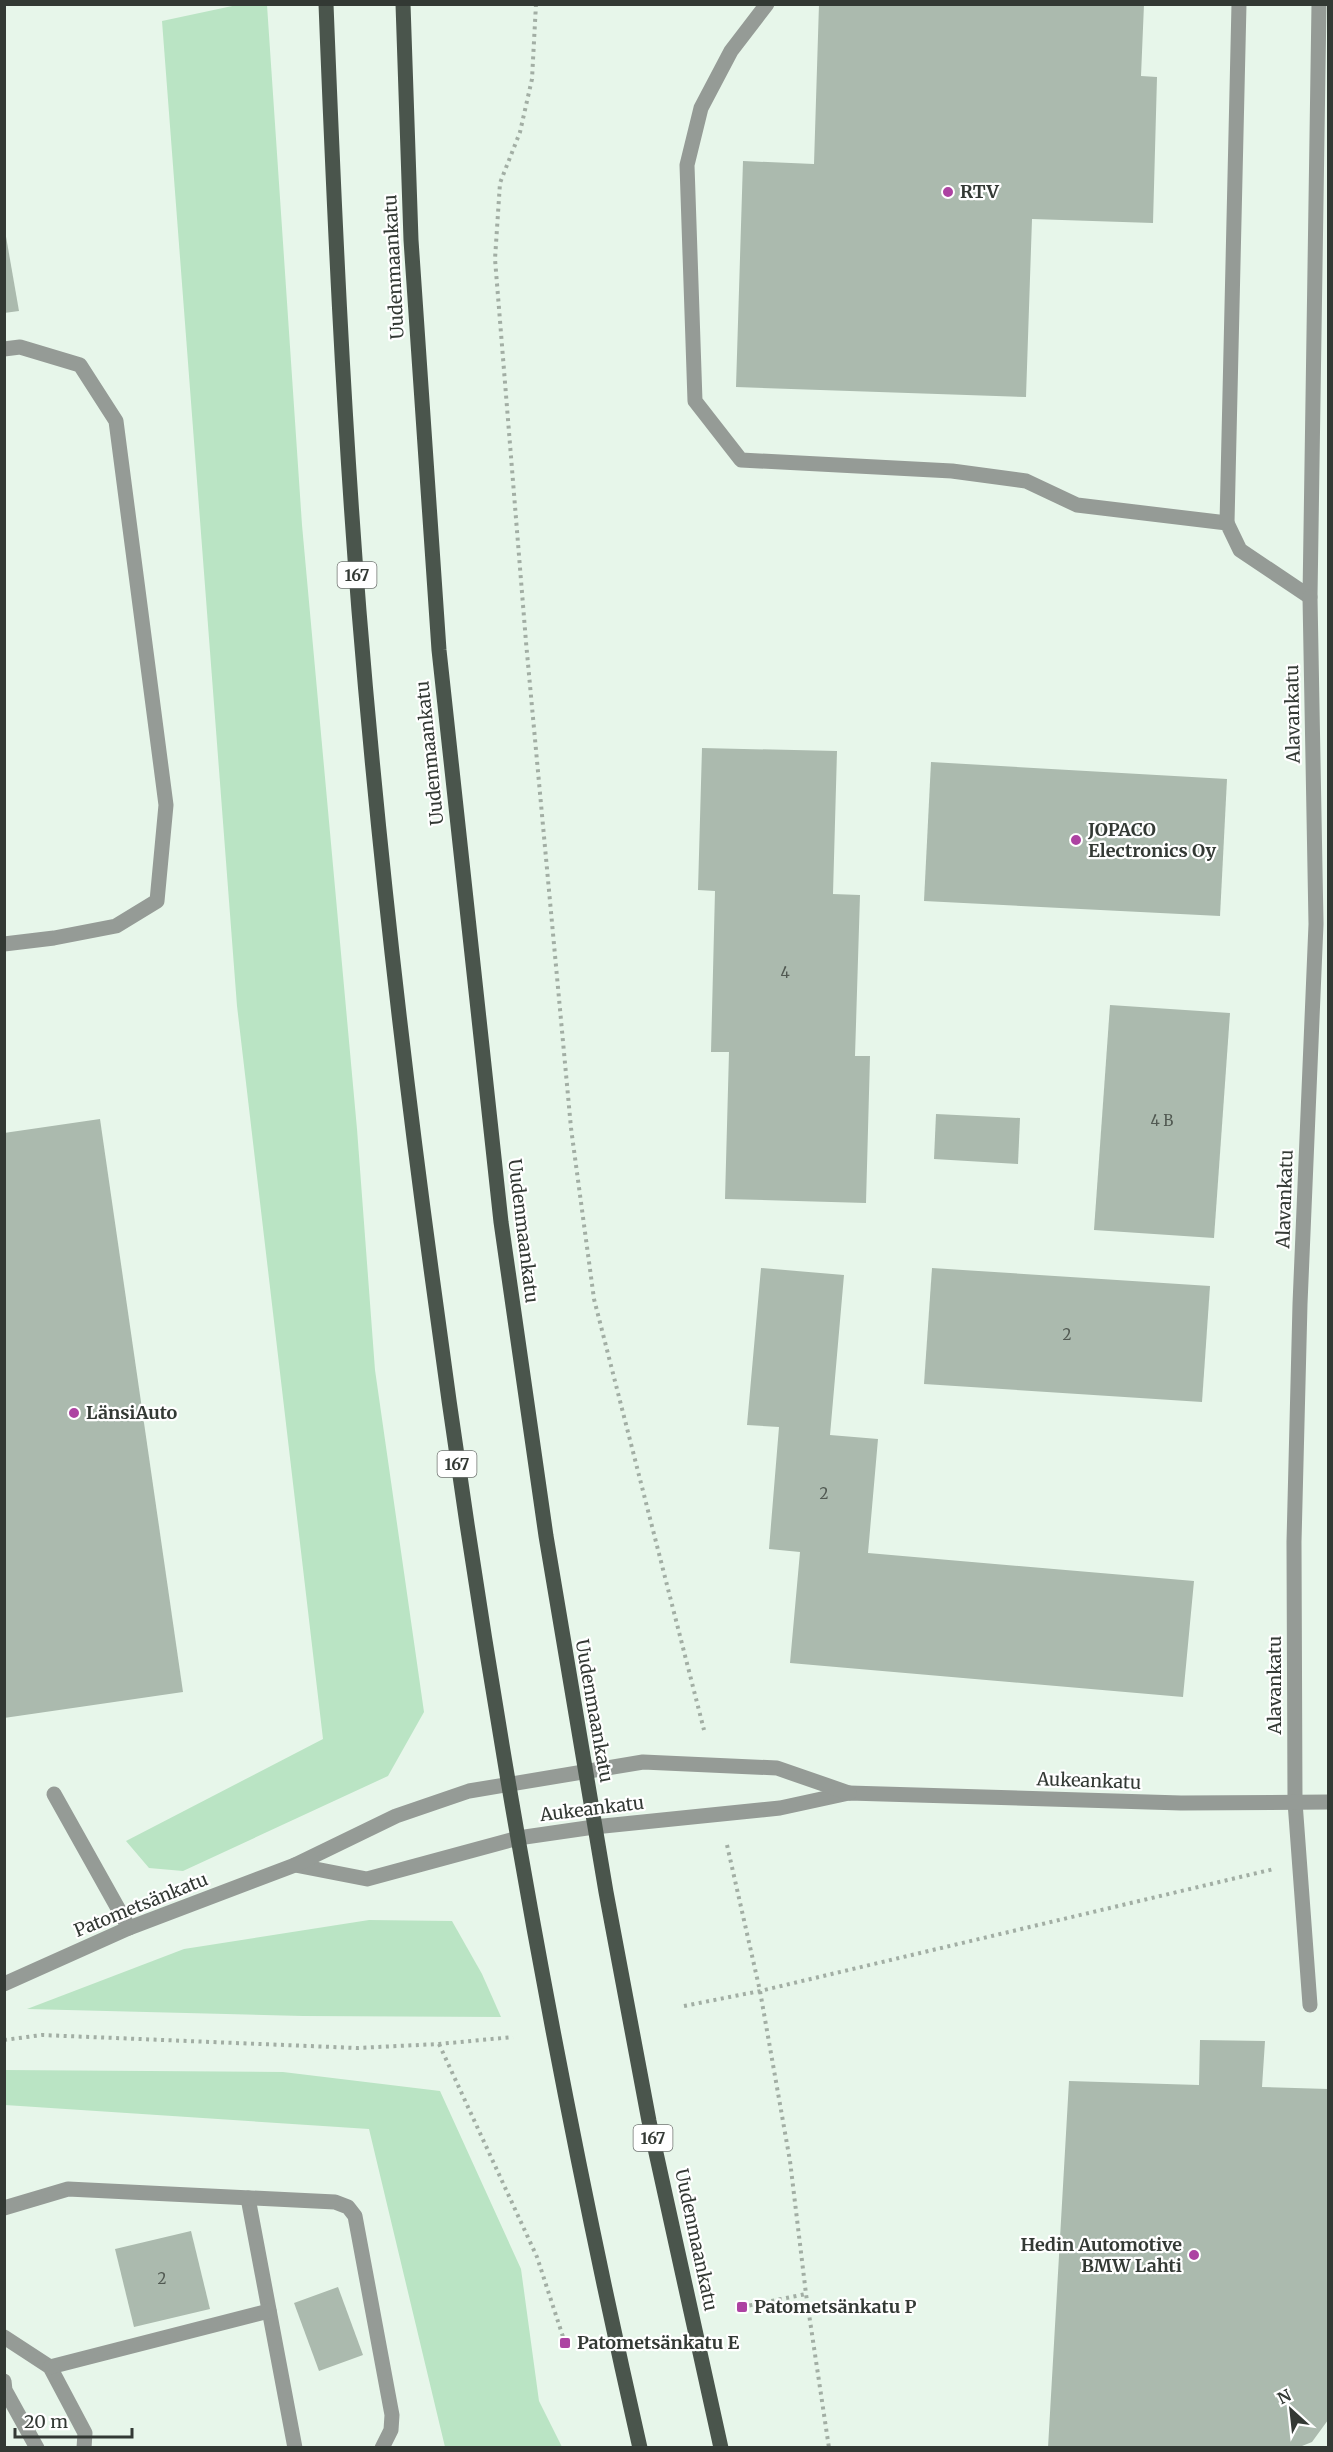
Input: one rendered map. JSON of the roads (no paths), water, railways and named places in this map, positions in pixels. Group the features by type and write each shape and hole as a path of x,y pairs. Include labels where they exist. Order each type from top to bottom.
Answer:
{"main road":[{"name":"167","path":"326,4 348,451 360,615 387,915 414,1143 462,1502 508,1785 615,2338 640,2448"},
{"name":"Uudenmaankatu","path":"403,4 411,240 439,650 501,1222 546,1536 594,1827 650,2121 721,2448"}],"street":[{"path":"767,4 731,51 701,108 687,165 695,400 741,460 952,471 1026,481 1077,505 1227,523"},
{"path":"1239,4 1227,523 1240,550 1310,597"},
{"name":"Alavankatu","path":"1310,2005 1294,1802 1294,1542 1300,1304 1316,924 1310,597 1319,4"},
{"path":"4,349 20,346 80,365 116,421 166,805 157,901 116,926 54,938 4,944"},
{"name":"Aukeankatu","path":"585,1772 643,1762 777,1768 849,1793"},
{"name":"Patometsänkatu","path":"4,1984 129,1928 295,1865 396,1816 469,1791 585,1772"},
{"name":"Aukeankatu","path":"518,1838 594,1827 780,1808 849,1793 1181,1803 1329,1802"},
{"path":"54,1794 129,1928"},
{"path":"295,1865 367,1878 518,1838"},
{"path":"4,2208 68,2189 335,2202 348,2208 355,2216 392,2415 391,2430 382,2448"},
{"path":"248,2198 295,2448"},
{"path":"50,2367 269,2312"},
{"path":"4,2337 50,2367 85,2433 84,2448"},
{"path":"4,2381 5,2390 37,2448"}],"place":[{"name":"RTV","path":"948,192"},
{"name":"JOPACO Electronics Oy","path":"1076,840"},
{"name":"LänsiAuto","path":"74,1413"},
{"name":"Hedin Automotive BMW Lahti","path":"1194,2255"},
{"name":"Patometsänkatu P","path":"742,2307"},
{"name":"Patometsänkatu E","path":"565,2343"}]}
